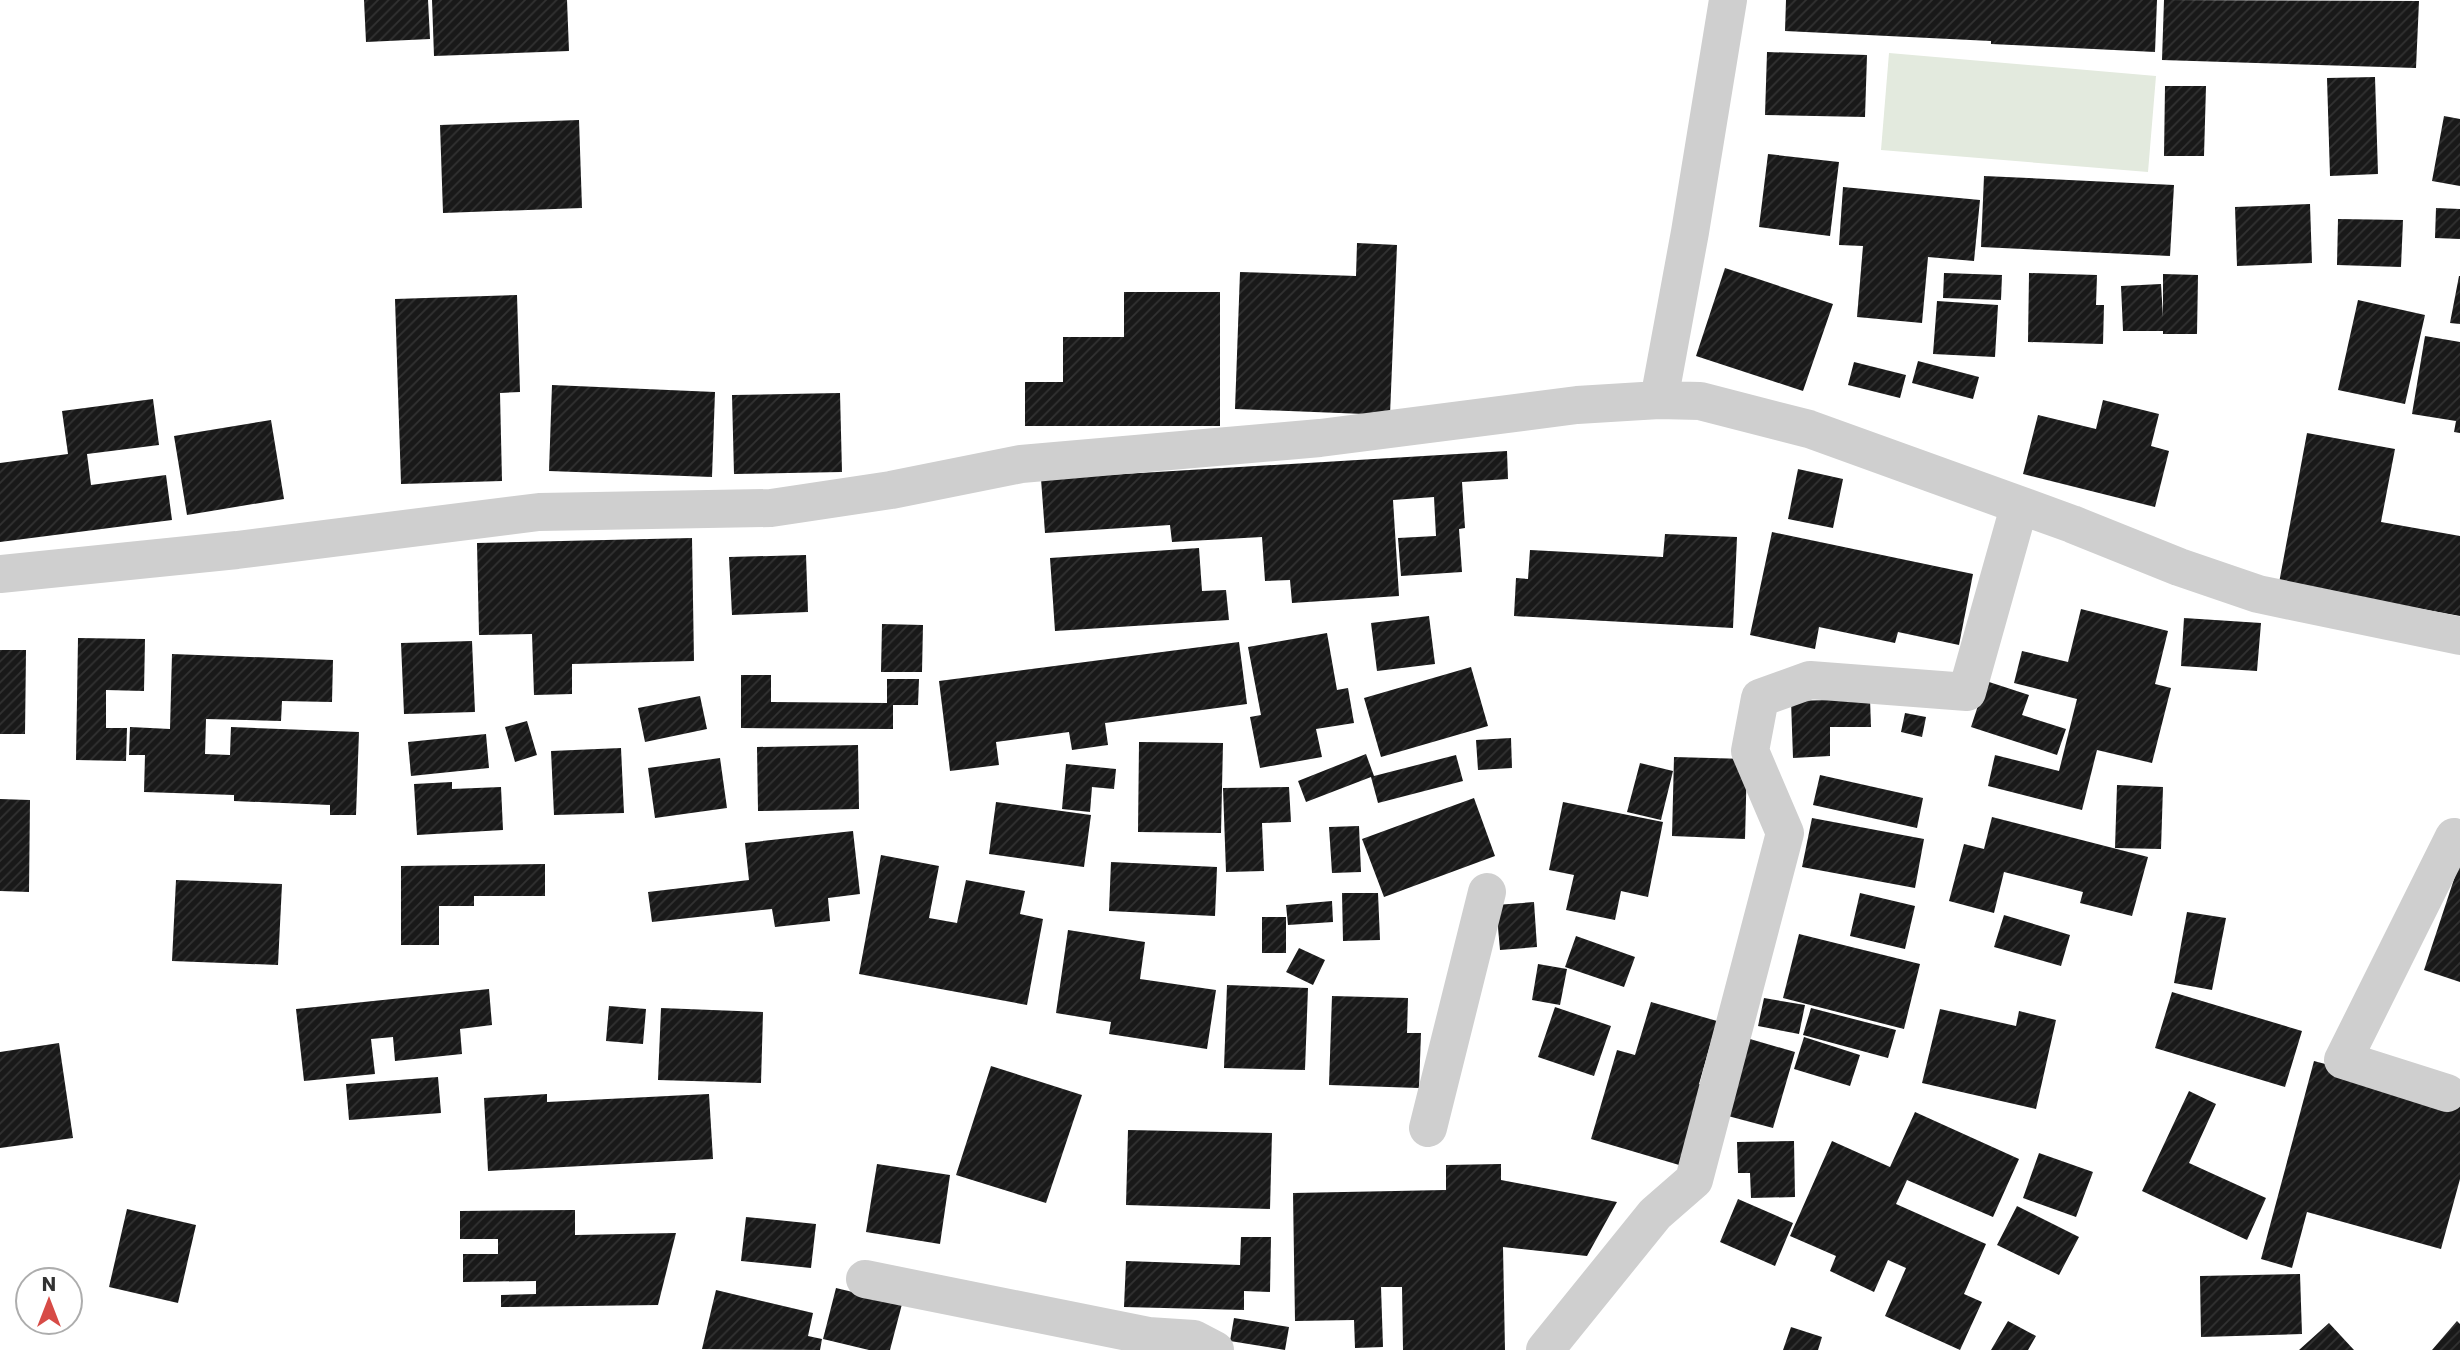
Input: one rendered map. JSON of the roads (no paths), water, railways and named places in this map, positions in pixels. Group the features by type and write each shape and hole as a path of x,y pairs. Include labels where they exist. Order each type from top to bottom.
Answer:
{"street":[{"path":"1659,400 1728,0"},
{"path":"0,574 237,550 540,512 771,508 891,490 1021,464 1320,438 1577,405 1659,400 1714,403 1809,429 2258,594 2460,636"},
{"path":"1545,1350 1655,1214 1694,1180 1785,833 1750,751 1759,698 1810,680 1967,692 2020,507"},
{"path":"2447,1093 2343,1060 2458,832"},
{"path":"1428,1128 1487,892"},
{"path":"865,1279 1148,1336 1194,1339 1215,1350"}]}
